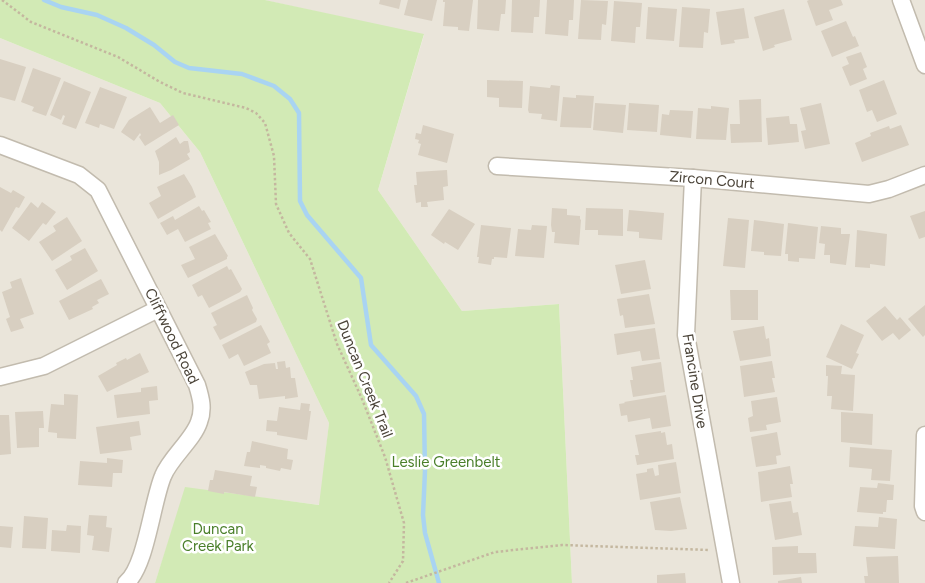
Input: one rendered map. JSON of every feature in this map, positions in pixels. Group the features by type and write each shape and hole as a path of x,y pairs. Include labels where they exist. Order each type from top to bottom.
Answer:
{"street":[{"path":"901,0 925,65"},
{"name":"Cliffwood Road","path":"0,145 79,175 98,190 197,385 203,405 199,423 163,475 139,563 130,580 126,583"},
{"name":"Zircon Court","path":"497,166 693,178 869,194 925,176"},
{"name":"Francine Drive","path":"693,178 686,335 731,583"},
{"path":"0,377 44,366 158,308"},
{"path":"925,435 923,506 925,512"}],"path":[{"name":"Duncan Creek Trail","path":"2,0 31,22 118,57 160,82 183,93 246,108 256,113 265,123 274,156 276,204 289,232 310,258 337,344 362,399 385,457 404,523 403,561 390,583"},
{"path":"406,583 495,552 562,545 725,551"}],"shaded area":[{"path":"264,0 925,0 925,583 572,583 559,304 462,311 378,190 424,35"},
{"path":"0,38 160,103 200,152 329,423 320,505 186,488 155,583 0,583"}],"green space":[{"name":"Leslie Greenbelt","path":"0,0 265,0 424,34 378,190 462,311 559,304 572,583 155,583 185,487 319,505 329,423 200,152 160,103 0,38"}],"building":[{"path":"380,0 401,0 399,9 379,4"},
{"path":"408,0 437,0 432,21 404,15"},
{"path":"443,0 473,0 469,31 458,30 458,27 443,26 445,2"},
{"path":"478,0 506,0 505,14 501,14 499,31 477,29"},
{"path":"512,0 540,0 539,17 534,17 533,33 511,32"},
{"path":"547,0 574,0 573,20 569,20 568,36 545,34"},
{"path":"581,0 608,1 606,25 602,24 601,40 578,39"},
{"path":"841,0 843,5 829,10 833,20 816,26 807,1"},
{"path":"614,1 642,3 640,27 636,27 635,43 611,41"},
{"path":"648,7 677,9 674,41 646,39"},
{"path":"682,7 710,9 708,33 704,32 703,48 679,47"},
{"path":"744,8 749,38 734,40 735,43 721,45 716,12"},
{"path":"784,9 792,40 774,45 775,47 763,51 754,17"},
{"path":"846,21 859,46 832,57 821,31"},
{"path":"861,52 867,67 863,69 867,79 850,86 842,67 849,64 846,57"},
{"path":"0,59 26,67 15,101 0,97"},
{"path":"33,68 61,78 46,116 32,111 34,107 21,102"},
{"path":"487,80 523,81 522,108 499,107 499,98 487,97"},
{"path":"884,80 897,114 877,122 872,110 867,112 859,90"},
{"path":"64,81 91,92 76,129 62,124 65,116 63,115 61,120 50,115"},
{"path":"551,85 560,86 557,121 541,119 542,114 529,113 528,110 530,86 550,88"},
{"path":"100,87 127,97 114,129 100,124 99,128 85,123"},
{"path":"576,95 594,96 591,128 560,127 563,97 576,98"},
{"path":"761,99 762,142 731,143 730,124 740,124 739,100"},
{"path":"595,103 626,105 623,133 593,130"},
{"path":"629,103 659,105 657,132 627,130"},
{"path":"821,103 830,144 805,149 801,131 806,130 800,108"},
{"path":"711,106 729,108 726,140 696,139 698,108 711,109"},
{"path":"150,107 160,123 173,115 179,125 145,146 139,137 140,133 134,141 121,132 129,120"},
{"path":"670,110 693,111 691,138 660,135 662,114 669,115"},
{"path":"789,116 790,124 797,124 799,142 768,145 766,118"},
{"path":"423,125 454,134 447,163 418,155 421,144 418,143 419,140 415,139 416,133 421,134"},
{"path":"901,125 909,145 862,162 855,143 871,136 870,133 889,126 890,129"},
{"path":"176,137 180,144 188,141 190,152 187,154 190,159 159,175 159,162 155,151"},
{"path":"447,170 448,186 443,187 444,200 427,202 428,207 421,207 421,202 416,203 414,185 417,185 416,172"},
{"path":"184,174 196,197 158,219 149,203 161,196 157,187"},
{"path":"0,187 11,193 13,190 25,197 19,208 16,207 2,232 0,230"},
{"path":"31,202 38,208 42,202 56,212 46,225 43,223 29,241 12,228"},
{"path":"199,206 202,211 204,210 211,222 208,223 211,229 185,242 178,229 167,235 160,223 173,216 175,220"},
{"path":"552,208 567,209 567,215 580,216 579,245 554,243 555,232 552,232 551,225"},
{"path":"586,208 623,209 623,236 598,235 598,230 585,230"},
{"path":"449,209 475,224 458,250 445,242 444,244 431,235"},
{"path":"629,210 664,213 662,240 639,238 639,232 627,231"},
{"path":"925,211 925,237 919,239 910,216"},
{"path":"67,217 82,241 52,261 39,242 56,231 53,226"},
{"path":"728,218 749,220 745,268 723,266"},
{"path":"754,220 784,224 781,256 764,255 764,252 751,251"},
{"path":"788,223 818,227 815,259 799,258 799,262 788,261 788,254 785,254"},
{"path":"481,225 511,228 507,258 494,257 491,265 478,263"},
{"path":"532,225 547,226 544,258 515,256 518,229 531,230"},
{"path":"821,226 841,228 841,234 850,234 846,265 830,263 830,255 824,255 825,244 819,243"},
{"path":"857,230 887,234 885,266 870,264 870,268 855,267"},
{"path":"215,234 228,256 227,259 188,278 181,265 195,259 189,247"},
{"path":"85,248 98,271 67,290 55,270 72,260 70,256"},
{"path":"645,260 651,289 621,294 615,265"},
{"path":"227,266 229,270 231,269 242,289 240,292 209,308 202,295 198,297 192,285"},
{"path":"21,278 34,314 20,319 24,328 11,332 6,319 10,317 2,292 12,288 10,282"},
{"path":"101,279 109,294 97,300 99,303 92,307 93,309 69,320 59,301"},
{"path":"730,290 758,290 758,320 731,320"},
{"path":"649,294 655,324 625,328 623,315 620,316 617,299"},
{"path":"247,295 257,319 256,322 220,340 213,327 217,325 211,313"},
{"path":"925,305 925,335 923,337 908,319"},
{"path":"885,306 897,320 900,317 911,330 899,340 893,333 882,341 866,321"},
{"path":"841,324 864,335 856,353 859,354 852,369 826,357"},
{"path":"261,325 270,342 267,344 271,353 244,366 238,354 229,359 222,345"},
{"path":"764,326 766,339 769,338 771,356 740,361 733,331"},
{"path":"655,328 660,359 642,361 640,351 617,355 614,334"},
{"path":"140,353 149,372 107,392 98,376 117,365 116,363"},
{"path":"285,361 286,368 290,367 291,378 295,378 298,397 285,399 285,396 259,399 257,385 250,385 245,372 264,364 275,363 276,369 278,369 277,362"},
{"path":"772,361 775,378 772,378 775,392 744,397 740,366"},
{"path":"661,362 665,392 633,397 630,380 633,380 631,367"},
{"path":"826,365 842,366 841,374 855,375 853,411 831,409 832,396 827,396 828,376 826,376"},
{"path":"157,386 158,400 149,401 150,414 117,418 114,395 141,392 141,388"},
{"path":"64,394 78,395 76,439 57,438 57,433 48,432 51,404 64,405"},
{"path":"666,395 671,426 652,429 650,418 628,422 627,415 621,416 619,404"},
{"path":"777,397 781,422 766,425 767,430 750,432 748,418 753,416 751,401"},
{"path":"301,403 310,404 309,411 311,411 307,440 277,435 277,432 266,431 267,420 277,421 279,407 300,410"},
{"path":"43,411 44,428 39,428 39,447 17,448 15,412"},
{"path":"841,412 873,414 872,445 841,442"},
{"path":"0,415 9,415 11,454 0,455"},
{"path":"139,421 141,435 130,437 132,450 100,454 96,427"},
{"path":"661,431 661,433 665,432 667,445 672,444 674,459 637,465 635,455 639,455 635,435"},
{"path":"777,432 781,455 776,456 777,464 756,467 751,437"},
{"path":"252,441 288,449 287,459 293,460 291,470 281,468 280,471 260,465 260,468 244,466"},
{"path":"850,447 892,450 890,481 871,480 872,469 849,467"},
{"path":"107,458 123,460 122,473 113,473 112,487 78,485 80,461 107,463"},
{"path":"676,462 681,493 640,500 636,474 647,472 647,469 653,468 655,476 659,475 658,465"},
{"path":"790,466 793,484 790,484 792,497 761,502 758,472"},
{"path":"215,470 252,476 250,486 257,487 255,497 208,491 210,480 213,480"},
{"path":"878,483 894,485 893,500 887,500 886,512 883,512 883,514 857,512 860,487 877,488"},
{"path":"680,497 687,529 655,530 650,502"},
{"path":"791,501 793,513 798,512 802,535 775,540 769,504"},
{"path":"89,515 107,516 106,527 112,528 109,552 92,550 94,536 87,535"},
{"path":"24,516 48,518 46,549 22,548"},
{"path":"879,517 897,519 895,549 853,546 855,526 878,527"},
{"path":"67,525 81,526 80,553 51,551 52,530 66,531"},
{"path":"0,526 13,527 11,548 0,547"},
{"path":"798,546 798,553 816,553 817,573 773,575 772,547"},
{"path":"898,556 899,583 865,583 864,576 868,576 866,557"},
{"path":"685,573 686,583 657,583 657,575"},
{"path":"801,577 802,583 778,583 778,581"}],"waterway":[{"path":"44,0 61,7 97,15 126,28 154,45 175,62 189,68 242,74 274,86 290,99 299,113 300,201 307,215 361,278 371,345 416,396 424,414 425,471 423,515 425,533 439,583"}],"park label":[{"name":"Duncan Creek Park","path":"218,538"}]}
